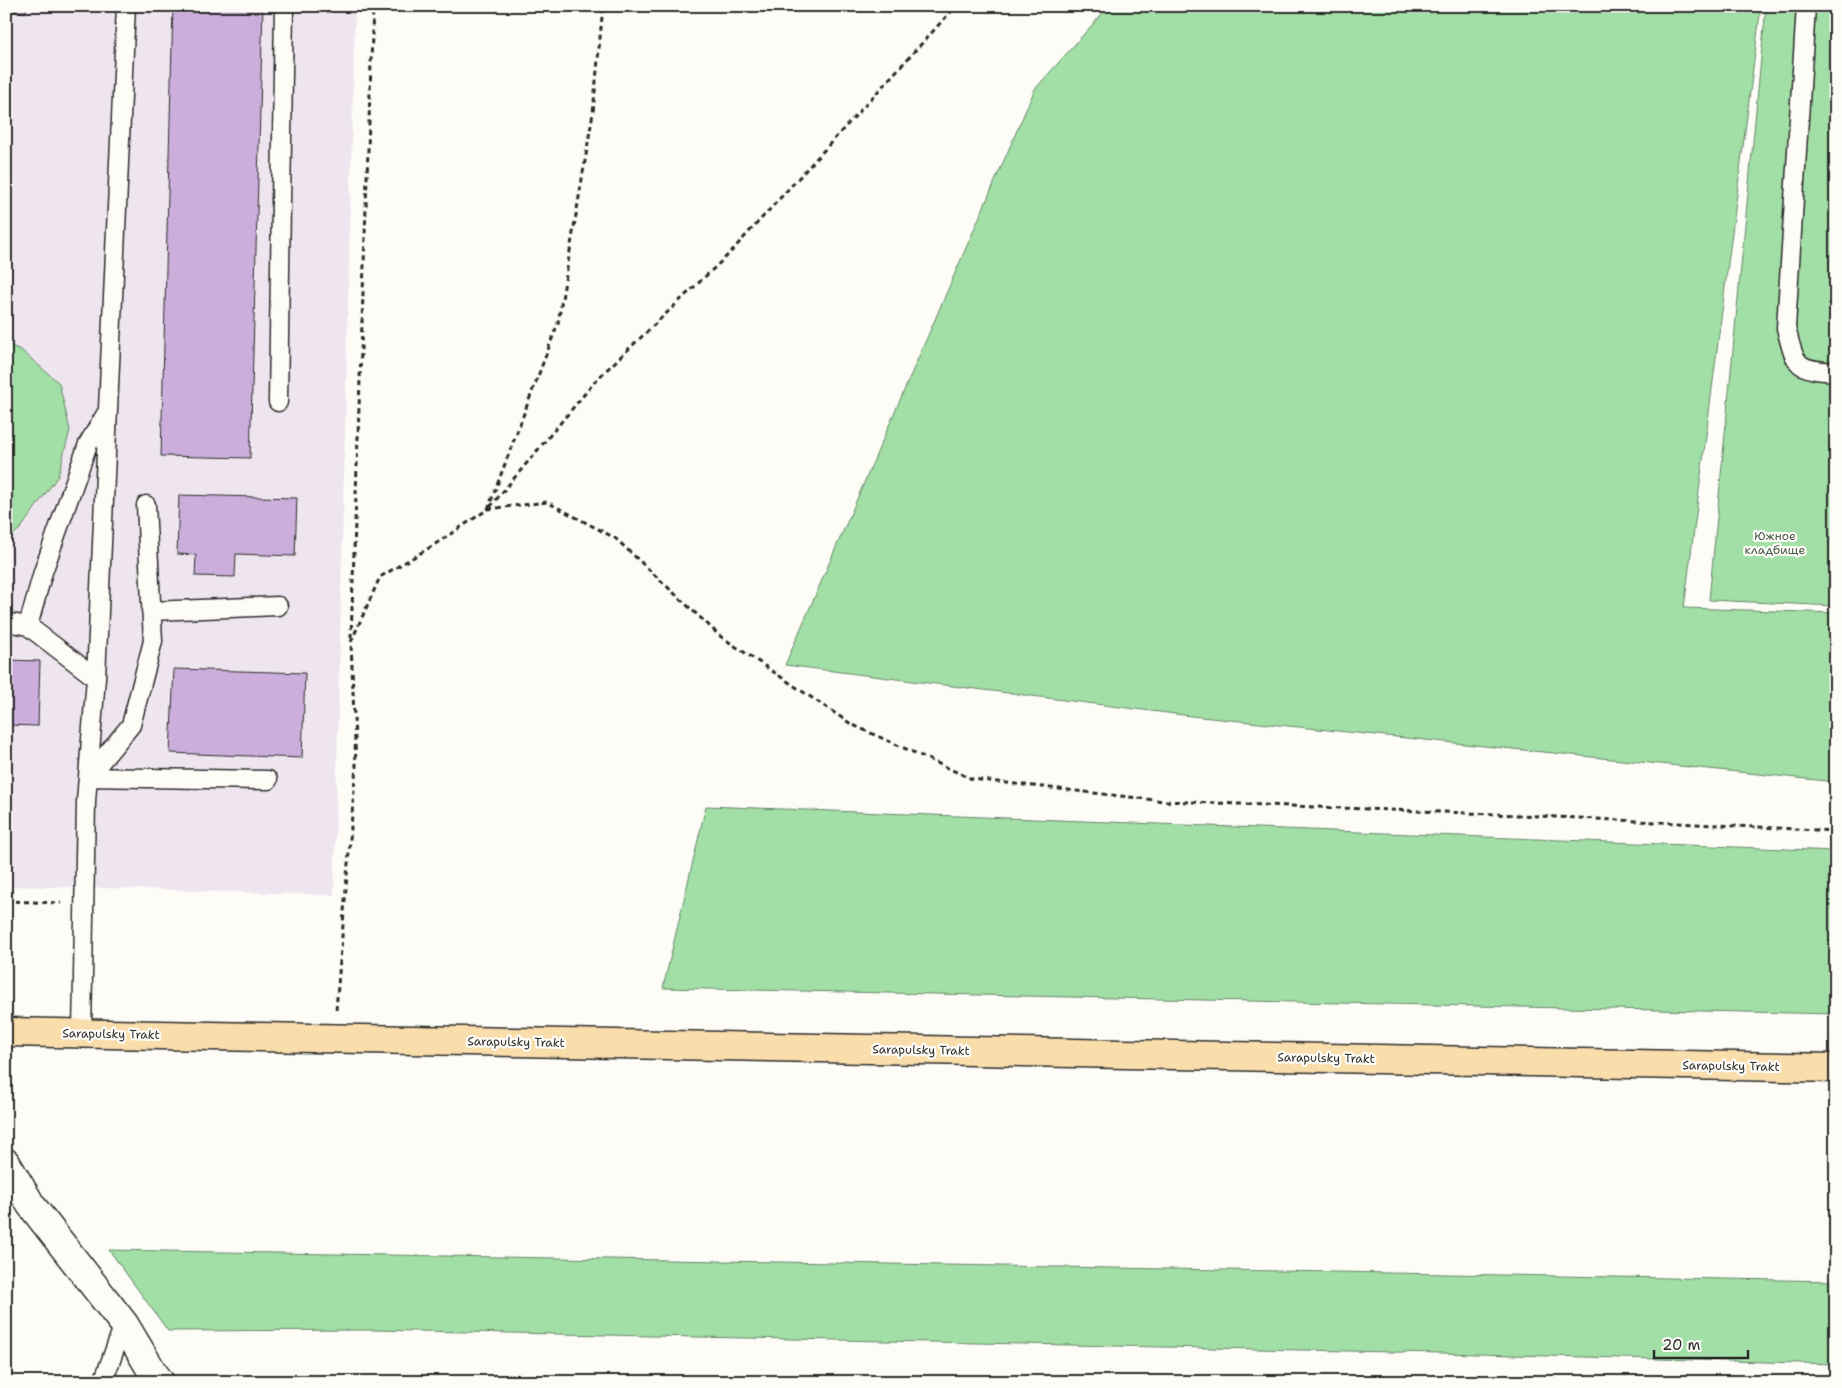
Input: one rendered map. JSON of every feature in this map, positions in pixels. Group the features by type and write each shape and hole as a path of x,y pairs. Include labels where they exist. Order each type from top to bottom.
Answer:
{"main road":[{"name":"Sarapulsky Trakt","path":"6,1032 1836,1068"}],"street":[{"path":"6,1163 31,1204 124,1324 160,1382"}],"lane":[{"path":"82,1034 86,801 96,678 126,6"},
{"path":"278,402 284,6"},
{"path":"1806,6 1786,328 1794,359 1808,370 1836,372"},
{"path":"28,626 43,572 88,444 108,411"},
{"path":"88,777 131,725 153,641 146,505"},
{"path":"152,611 278,606"},
{"path":"6,622 28,626 96,678"},
{"path":"88,777 268,780"},
{"path":"104,1382 124,1324"}],"path":[{"path":"334,1038 356,766 351,642 373,6"},
{"path":"488,510 558,323 593,113 603,6"},
{"path":"351,642 380,577 488,510 598,378 728,255 956,6"},
{"path":"488,510 547,502 615,538 728,642 851,724 972,778 1164,801 1528,815 1836,831"},
{"path":"6,901 85,903"}],"shaded area":[{"path":"6,6 355,6 334,895 6,886"}],"green space":[{"path":"1109,6 1761,6 1684,608 1836,613 1836,782 1191,716 785,665 1035,89"},
{"name":"Южное кладбище","path":"1766,6 1836,6 1836,606 1709,600"},
{"path":"6,344 21,350 59,383 70,430 58,476 21,528 6,541"},
{"path":"706,806 1836,851 1836,1014 663,988"},
{"path":"109,1250 1836,1281 1836,1364 1441,1353 372,1330 168,1331"}],"building":[{"path":"6,6 26,6 26,12 6,11"},
{"path":"173,6 263,6 250,458 161,456"},
{"path":"179,495 297,498 295,556 236,554 235,577 195,576 196,555 177,554"},
{"path":"6,660 40,661 38,726 6,725"},
{"path":"174,669 305,673 302,758 170,753"}]}
